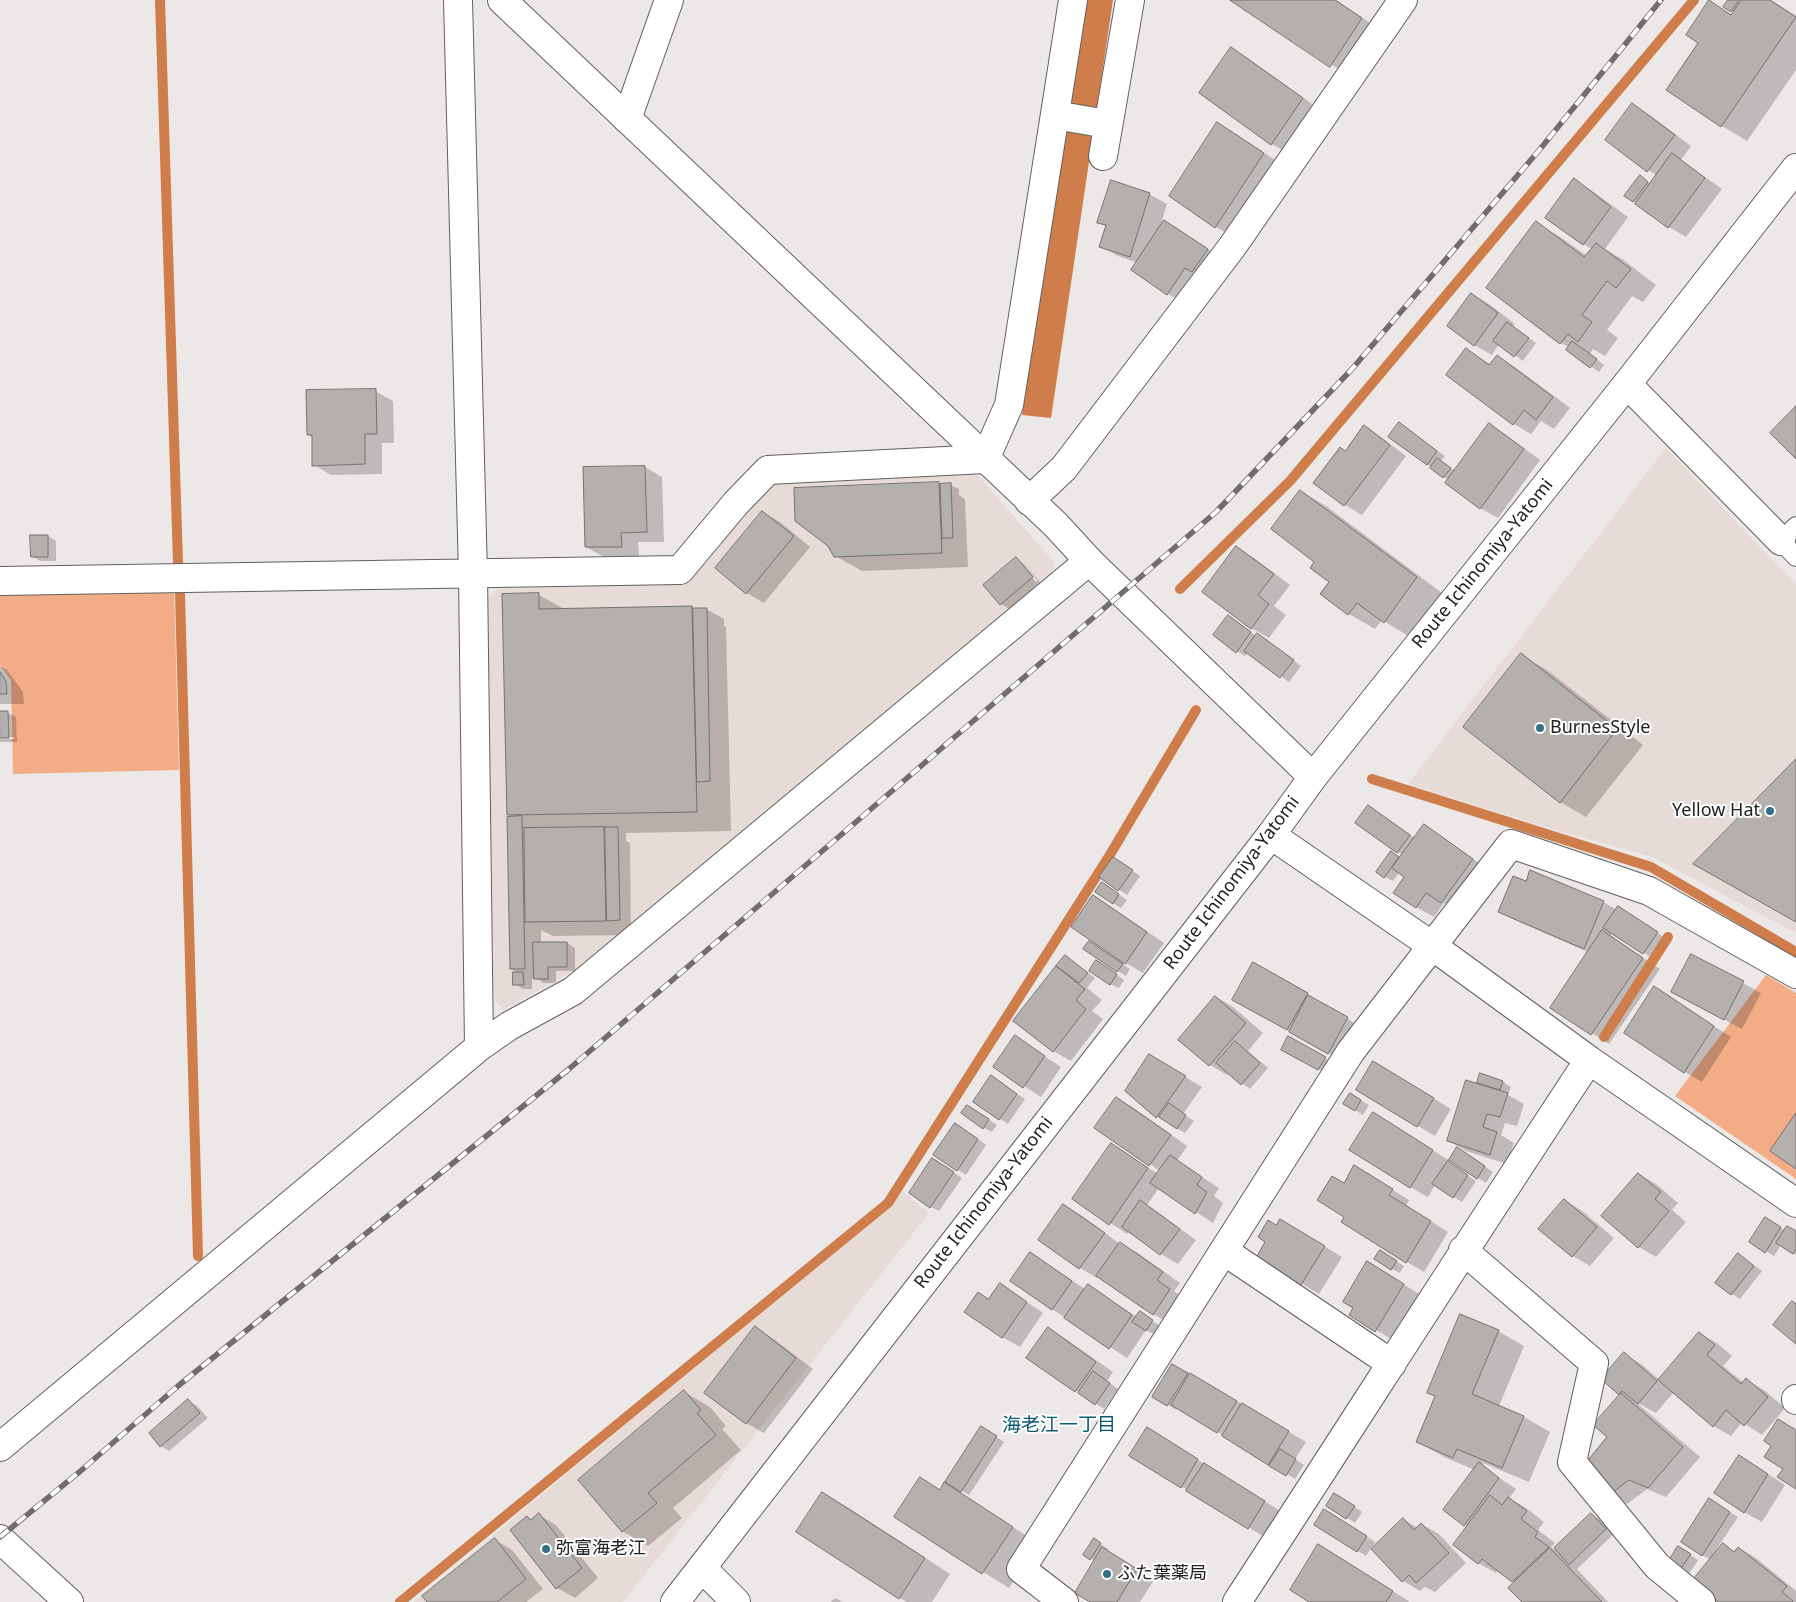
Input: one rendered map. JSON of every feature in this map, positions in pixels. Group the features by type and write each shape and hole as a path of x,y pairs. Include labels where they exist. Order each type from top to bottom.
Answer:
{"street":[{"path":"458,0 473,574 479,1047"},
{"path":"502,0 1056,525 1090,561 1313,777"},
{"path":"627,119 669,0"},
{"path":"985,459 1009,405 1060,116 1073,0"},
{"path":"1103,156 1103,124 1130,0"},
{"path":"1029,501 1064,468 1232,247 1403,0"},
{"path":"1060,116 1103,124"},
{"name":"Route Ichinomiya-Yatomi","path":"675,1602 1271,835 1313,777 1627,384 1796,168"},
{"path":"1627,384 1791,542"},
{"path":"0,582 680,570 736,503 768,470 985,459"},
{"path":"0,1447 479,1047 509,1026 573,991 1090,561"},
{"path":"1271,835 1431,946 1589,1060 1796,1203"},
{"path":"1064,1602 1021,1569 1351,1051 1511,844 1649,891 1796,974"},
{"path":"1237,1602 1392,1364 1463,1250 1589,1060"},
{"path":"1463,1250 1594,1363 1572,1462 1657,1566 1701,1602"},
{"path":"1224,1251 1392,1364"},
{"path":"0,1539 70,1602"},
{"path":"702,1568 736,1602"}],"shaded area":[{"path":"1087,0 1113,0 1051,418 1022,415"},
{"path":"1666,448 1796,585 1796,933 1652,857 1552,829 1408,784"},
{"path":"974,471 1054,562 1053,575 590,961 504,1010 493,999 483,601 498,589 688,581 769,482"},
{"path":"174,587 179,770 13,774 11,680 0,665 0,590"},
{"path":"1766,975 1796,993 1796,1179 1675,1096"},
{"path":"901,1190 929,1213 623,1602 413,1602 891,1204"}],"building":[{"path":"1230,0 1335,0 1362,18 1330,67"},
{"path":"1709,0 1731,15 1741,0 1770,0 1796,17 1721,127 1666,90 1698,43 1686,35"},
{"path":"1728,0 1739,0 1731,12 1723,7"},
{"path":"1231,47 1303,98 1271,145 1199,93"},
{"path":"1632,103 1675,135 1647,172 1605,140"},
{"path":"1217,122 1264,153 1215,228 1169,196"},
{"path":"1672,153 1705,178 1668,228 1635,204"},
{"path":"1640,175 1648,182 1633,202 1624,196"},
{"path":"1574,178 1611,207 1583,245 1545,218"},
{"path":"1111,180 1150,193 1130,257 1099,247 1106,225 1097,223"},
{"path":"1164,220 1208,249 1192,272 1185,268 1167,295 1131,270"},
{"path":"1536,221 1584,257 1596,243 1631,269 1616,288 1607,281 1582,315 1592,322 1578,342 1568,334 1560,344 1486,288"},
{"path":"1471,293 1498,313 1474,346 1447,326"},
{"path":"1507,322 1529,338 1514,357 1493,341"},
{"path":"1572,341 1597,359 1590,368 1566,350"},
{"path":"1466,348 1489,365 1497,355 1553,397 1536,420 1524,410 1513,425 1446,375"},
{"path":"376,389 377,434 365,434 365,464 312,466 312,435 307,435 306,390"},
{"path":"1796,406 1796,459 1770,433"},
{"path":"1399,422 1437,451 1427,465 1388,437"},
{"path":"1489,423 1524,449 1480,509 1445,483"},
{"path":"1364,425 1390,445 1344,506 1313,483 1340,447 1345,451"},
{"path":"1437,458 1451,468 1443,478 1430,468"},
{"path":"645,466 647,532 621,533 622,547 585,547 583,467"},
{"path":"939,482 942,553 834,557 828,546 795,521 794,488"},
{"path":"951,483 953,538 942,538 940,484"},
{"path":"1300,490 1417,577 1384,623 1357,603 1348,615 1320,594 1329,582 1310,568 1314,562 1271,529"},
{"path":"762,511 794,536 746,594 715,568"},
{"path":"30,535 48,535 48,557 31,557"},
{"path":"1236,546 1274,574 1258,595 1269,604 1251,629 1202,592"},
{"path":"1016,557 1033,577 1000,605 983,585"},
{"path":"539,593 539,609 692,606 697,812 507,815 502,594"},
{"path":"693,608 707,608 710,781 697,782"},
{"path":"1228,615 1251,632 1236,653 1213,635"},
{"path":"1257,633 1294,660 1280,678 1244,651"},
{"name":"BurnesStyle","path":"1521,653 1617,729 1560,803 1463,727"},
{"path":"0,672 6,681 7,694 0,694"},
{"path":"0,711 8,711 9,738 0,738"},
{"name":"Yellow Hat","path":"1796,759 1796,922 1693,864"},
{"path":"1368,805 1410,835 1397,853 1355,823"},
{"path":"522,816 525,969 510,969 507,817"},
{"path":"1424,824 1473,859 1441,903 1426,893 1416,908 1393,893 1404,877 1392,868"},
{"path":"604,827 606,921 525,922 524,828"},
{"path":"605,827 618,827 620,920 607,921"},
{"path":"1391,851 1399,857 1384,878 1376,872"},
{"path":"1113,857 1133,870 1118,891 1099,877"},
{"path":"1530,870 1604,901 1584,949 1498,912 1513,876 1526,881"},
{"path":"1102,882 1119,894 1113,904 1095,892"},
{"path":"1093,895 1147,932 1125,964 1071,927"},
{"path":"1618,906 1658,932 1643,954 1603,928"},
{"path":"1602,930 1643,958 1591,1035 1550,1008"},
{"path":"1089,941 1123,964 1117,972 1083,949"},
{"path":"533,942 567,942 567,967 548,967 548,979 534,979"},
{"path":"1691,954 1744,981 1724,1020 1671,992"},
{"path":"1065,955 1088,973 1079,983 1056,966"},
{"path":"1096,960 1117,974 1110,985 1089,971"},
{"path":"1253,962 1308,993 1287,1030 1232,1000"},
{"path":"1056,966 1085,989 1076,1000 1086,1009 1053,1052 1013,1021"},
{"path":"513,972 523,972 524,985 513,985"},
{"path":"1654,986 1714,1026 1684,1073 1624,1033"},
{"path":"1308,995 1348,1017 1328,1054 1289,1032"},
{"path":"1215,996 1246,1023 1209,1066 1178,1040"},
{"path":"1015,1035 1045,1056 1023,1088 993,1067"},
{"path":"1288,1036 1326,1057 1318,1070 1281,1050"},
{"path":"1235,1041 1260,1063 1241,1085 1216,1063"},
{"path":"1149,1054 1186,1076 1156,1118 1125,1091"},
{"path":"1373,1061 1434,1098 1417,1127 1356,1090"},
{"path":"1480,1073 1503,1081 1500,1090 1477,1083"},
{"path":"991,1075 1017,1094 999,1120 973,1102"},
{"path":"1466,1080 1508,1093 1500,1117 1487,1114 1483,1127 1497,1132 1490,1155 1447,1141"},
{"path":"1350,1093 1361,1100 1355,1111 1343,1104"},
{"path":"1116,1097 1171,1135 1149,1166 1094,1128"},
{"path":"1169,1103 1186,1115 1177,1129 1159,1117"},
{"path":"967,1105 989,1119 983,1129 961,1113"},
{"path":"1373,1112 1433,1150 1410,1188 1349,1150"},
{"path":"1796,1113 1796,1169 1770,1151"},
{"path":"955,1123 978,1139 957,1171 933,1155"},
{"path":"1111,1143 1148,1168 1109,1225 1072,1199"},
{"path":"1457,1147 1485,1166 1477,1179 1449,1160"},
{"path":"1170,1155 1202,1177 1197,1185 1207,1192 1195,1214 1150,1183"},
{"path":"932,1158 954,1172 930,1208 909,1193"},
{"path":"1448,1161 1468,1175 1453,1198 1432,1184"},
{"path":"1354,1165 1393,1189 1389,1195 1431,1221 1406,1263 1341,1222 1344,1217 1317,1200 1332,1176 1344,1183"},
{"path":"1638,1173 1661,1192 1655,1199 1669,1211 1638,1248 1601,1216"},
{"path":"1564,1199 1597,1227 1572,1257 1538,1229"},
{"path":"1140,1200 1180,1229 1160,1255 1122,1227"},
{"path":"1063,1204 1105,1233 1079,1269 1038,1240"},
{"path":"1765,1217 1781,1227 1765,1253 1749,1242"},
{"path":"1280,1219 1325,1246 1301,1285 1256,1258 1265,1242 1258,1237 1268,1220 1276,1225"},
{"path":"1787,1226 1796,1231 1796,1249 1793,1254 1776,1243"},
{"path":"1120,1242 1163,1272 1157,1280 1170,1289 1153,1315 1096,1276"},
{"path":"1380,1250 1397,1261 1391,1270 1374,1259"},
{"path":"1030,1252 1072,1281 1052,1310 1010,1281"},
{"path":"1738,1253 1754,1266 1731,1295 1715,1283"},
{"path":"1367,1261 1404,1284 1375,1332 1349,1315 1353,1308 1343,1302"},
{"path":"1000,1283 1027,1302 1002,1338 964,1312 978,1292 988,1299"},
{"path":"1088,1284 1132,1315 1109,1349 1064,1318"},
{"path":"1792,1301 1796,1304 1796,1344 1773,1325"},
{"path":"1140,1311 1153,1320 1146,1331 1132,1322"},
{"path":"1460,1314 1499,1330 1472,1394 1524,1416 1502,1468 1457,1449 1453,1458 1416,1442 1435,1396 1427,1393"},
{"path":"755,1326 796,1358 746,1424 704,1393"},
{"path":"1048,1327 1096,1362 1075,1392 1026,1358"},
{"path":"1699,1332 1715,1345 1707,1355 1741,1384 1746,1378 1768,1397 1744,1426 1726,1410 1713,1427 1658,1380"},
{"path":"1624,1352 1657,1381 1638,1404 1622,1391 1619,1395 1601,1379"},
{"path":"1172,1364 1188,1373 1167,1406 1152,1397"},
{"path":"1093,1371 1110,1383 1095,1405 1078,1393"},
{"path":"1190,1373 1237,1401 1217,1433 1171,1405"},
{"path":"684,1390 701,1410 697,1413 716,1435 648,1493 657,1503 622,1532 578,1480"},
{"path":"1621,1393 1683,1447 1648,1488 1629,1480 1609,1495 1589,1472 1588,1460 1607,1437 1593,1425"},
{"path":"188,1399 200,1413 160,1447 149,1433"},
{"path":"1242,1403 1289,1431 1268,1465 1222,1436"},
{"path":"1778,1419 1796,1430 1796,1489 1777,1477 1783,1469 1764,1457 1771,1446 1764,1441"},
{"path":"981,1426 997,1436 961,1492 945,1482"},
{"path":"1147,1427 1198,1459 1181,1488 1129,1456"},
{"path":"1280,1449 1296,1459 1286,1476 1269,1466"},
{"path":"1739,1455 1768,1474 1744,1513 1714,1493"},
{"path":"1479,1462 1499,1478 1464,1526 1443,1510"},
{"path":"1204,1463 1265,1501 1248,1529 1186,1491"},
{"path":"920,1477 940,1490 944,1482 1013,1527 982,1574 894,1517"},
{"path":"822,1492 925,1558 899,1599 796,1532"},
{"path":"1334,1493 1355,1506 1346,1519 1326,1506"},
{"path":"1490,1495 1502,1505 1508,1497 1527,1511 1521,1519 1538,1532 1535,1537 1549,1547 1512,1582 1482,1559 1478,1564 1453,1545"},
{"path":"1709,1498 1730,1512 1702,1556 1681,1542"},
{"path":"1324,1509 1367,1536 1357,1552 1314,1525"},
{"name":"弥富海老江","path":"539,1513 582,1568 556,1589 510,1530 527,1516 530,1520"},
{"path":"1591,1513 1606,1529 1569,1565 1554,1548"},
{"path":"1403,1518 1414,1530 1421,1523 1449,1553 1416,1583 1409,1575 1402,1582 1371,1549"},
{"path":"495,1538 526,1579 497,1602 427,1602 422,1596"},
{"path":"1094,1538 1101,1543 1090,1560 1083,1555"},
{"path":"1723,1543 1734,1552 1738,1547 1787,1586 1782,1592 1793,1601 1718,1602 1692,1581"},
{"path":"1318,1544 1393,1591 1386,1602 1309,1602 1290,1590"},
{"path":"1678,1546 1691,1554 1680,1570 1668,1562"},
{"path":"1102,1547 1137,1569 1117,1602 1090,1602 1075,1593"},
{"path":"1550,1548 1602,1602 1522,1602 1508,1588"}],"waterway":[{"path":"160,0 178,563"},
{"path":"1180,589 1290,481 1694,0"},
{"path":"180,594 198,1256"},
{"path":"400,1602 888,1203 1108,858 1196,710"},
{"path":"1372,779 1651,867 1796,952"},
{"path":"1604,1037 1668,937"}],"railway":[{"path":"0,1537 84,1468 178,1386 569,1069 1216,512 1352,369 1541,148 1661,0"}],"place":[{"name":"BurnesStyle","path":"1540,728"},
{"name":"Yellow Hat","path":"1770,811"},
{"name":"弥富海老江","path":"546,1549"},
{"name":"ふた葉薬局","path":"1107,1574"}],"district":[{"name":"海老江一丁目","path":"1059,1426"}]}
